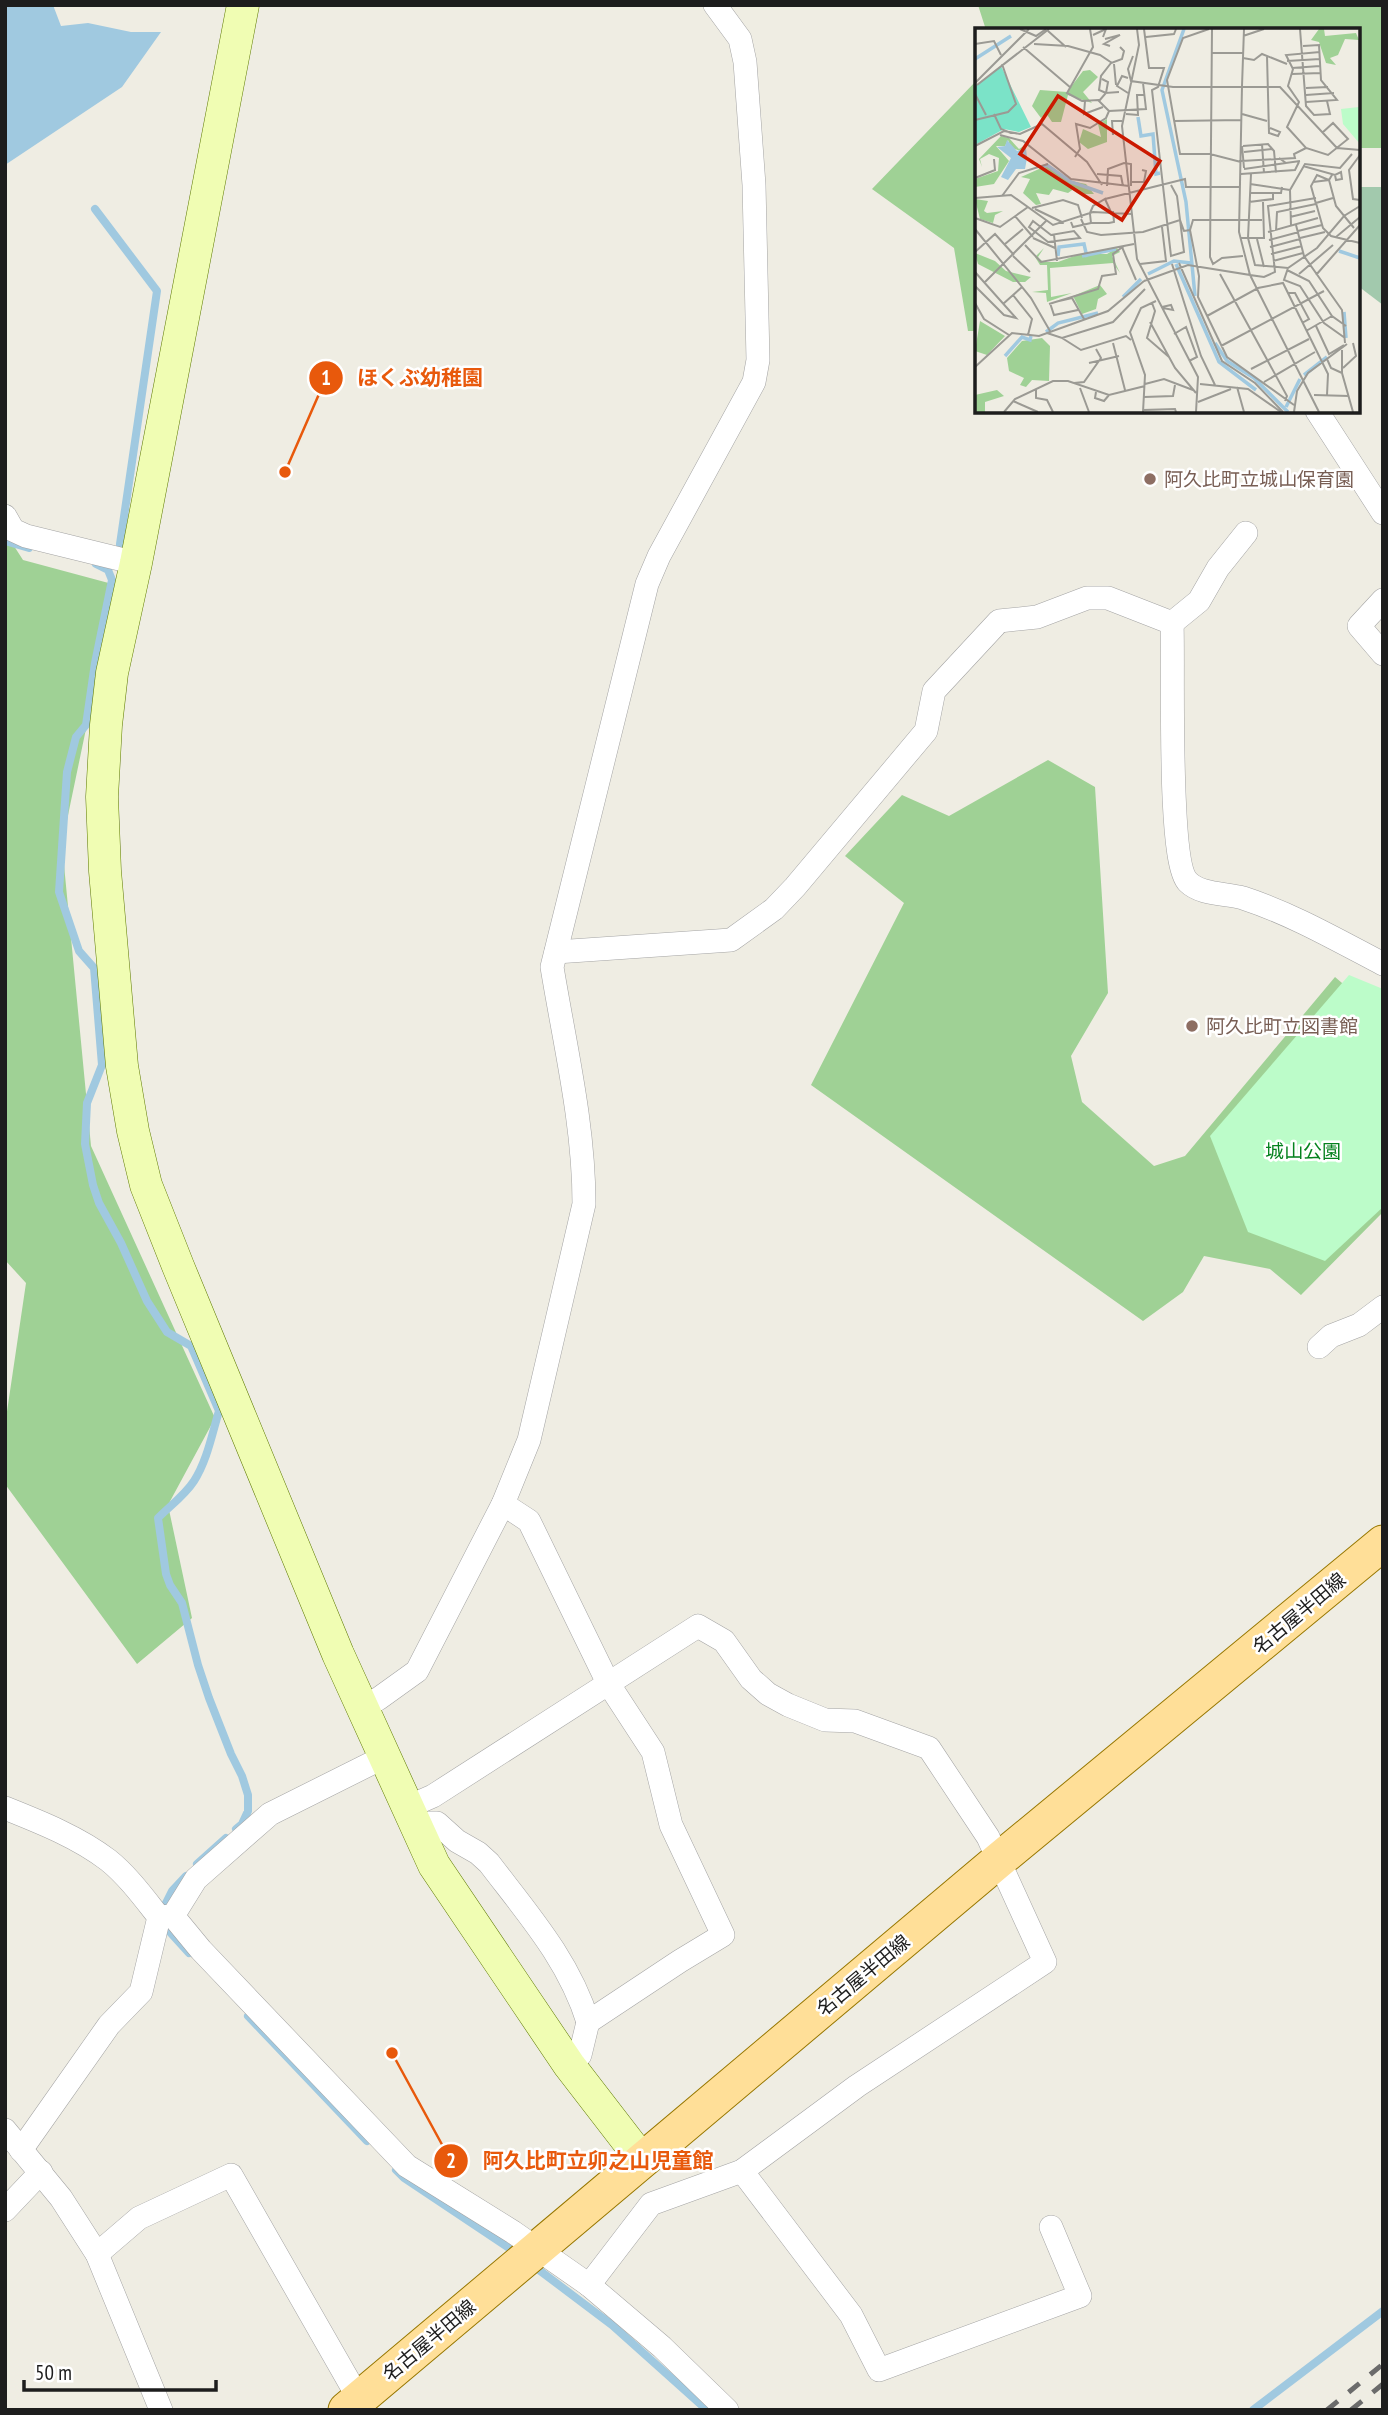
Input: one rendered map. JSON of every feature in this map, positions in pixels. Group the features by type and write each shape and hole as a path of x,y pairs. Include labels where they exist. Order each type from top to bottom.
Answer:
{"main road":[{"name":"名古屋半田線","path":"352,2404 999,1860 1383,1544"}],"street":[{"path":"243,5 136,563 112,673 106,725 102,797 105,871 122,1066 133,1131 146,1185 178,1266 338,1654 434,1865 569,2065 643,2161"},
{"path":"363,1706 378,1699 418,1671 503,1504 529,1440 584,1204 584,1166 577,1097 562,1031 552,967 647,584 659,556 754,382 758,360 754,185 745,62 740,39 715,5"},
{"path":"1318,413 1383,513"},
{"path":"5,516 13,530 26,536 136,563"},
{"path":"1172,623 1199,601 1218,568 1246,533"},
{"path":"556,952 731,940 774,909 926,731 934,691 999,621 1037,617 1087,598 1108,597 1172,623"},
{"path":"1383,600 1359,626 1383,654"},
{"path":"1172,623 1174,829 1181,871 1186,881 1197,889 1241,897 1293,916 1383,964"},
{"path":"1319,1347 1331,1336 1359,1325 1383,1307"},
{"path":"503,1504 529,1521 608,1684 653,1752 671,1825 723,1936 588,2022"},
{"path":"411,1815 433,1796 698,1626 724,1641 751,1679 768,1694 788,1705 825,1720 855,1721 929,1748 988,1838 1045,1962 857,2086 742,2171 652,2204 589,2285"},
{"path":"21,2150 109,2025 141,1992 166,1916 196,1879 270,1814 386,1756"},
{"path":"5,1808 40,1822 109,1861 201,1950 407,2166 589,2285 662,2347 727,2410"},
{"path":"411,1815 437,1823 489,1863 555,1950 581,1999 588,2022 580,2055 569,2065"},
{"path":"5,2130 61,2198 97,2254 161,2410"},
{"path":"742,2171 851,2315 879,2370 1080,2296 1051,2227"},
{"path":"5,2210 41,2172"},
{"path":"97,2254 139,2218 231,2175 352,2404"}],"green space":[{"path":"978,5 1383,5 1383,148 1360,148 1360,28 985,28"},
{"path":"975,82 975,331 968,331 954,248 872,189"},
{"path":"1360,187 1383,187 1383,305 1360,288"},
{"path":"5,532 23,560 116,585 62,844 91,1146 215,1418 168,1505 192,1618 137,1664 5,1484 5,1425 26,1283 5,1260"},
{"path":"1048,760 1095,787 1108,993 1071,1056 1082,1102 1154,1166 1185,1156 1335,977 1383,1018 1383,1212 1301,1295 1270,1269 1204,1256 1183,1292 1143,1321 811,1085 904,903 845,856 902,795 949,816"},
{"name":"城山公園","path":"1349,975 1383,989 1383,1207 1325,1261 1248,1232 1210,1136"}],"water":[{"path":"5,5 53,5 61,26 88,23 131,32 161,32 122,87 5,165"}],"waterway":[{"path":"95,209 157,291 120,544"},
{"path":"5,541 29,548"},
{"path":"96,564 108,570 112,580 86,725 76,737 67,772 59,892 79,951 94,968 102,1065 87,1103 85,1144 99,1203 121,1243 147,1301 167,1332 191,1346 219,1411 199,1473 186,1491 158,1518 166,1574 182,1603 209,1698 248,1795 248,1811 242,1824 236,1829"},
{"path":"197,1864 226,1838"},
{"path":"186,1876 172,1891 165,1905 169,1931 189,1953"},
{"path":"248,2016 367,2141"},
{"path":"396,2170 518,2254"},
{"path":"531,2264 612,2325 707,2410"},
{"path":"1253,2410 1383,2311"}],"railway":[{"path":"1327,2410 1383,2364"},
{"path":"1351,2410 1383,2384"}],"place":[{"name":"ほくぶ幼稚園","path":"285,472"},
{"name":"阿久比町立城山保育園","path":"1150,479"},
{"name":"阿久比町立図書館","path":"1192,1026"},
{"name":"阿久比町立卯之山児童館","path":"392,2053"}]}
